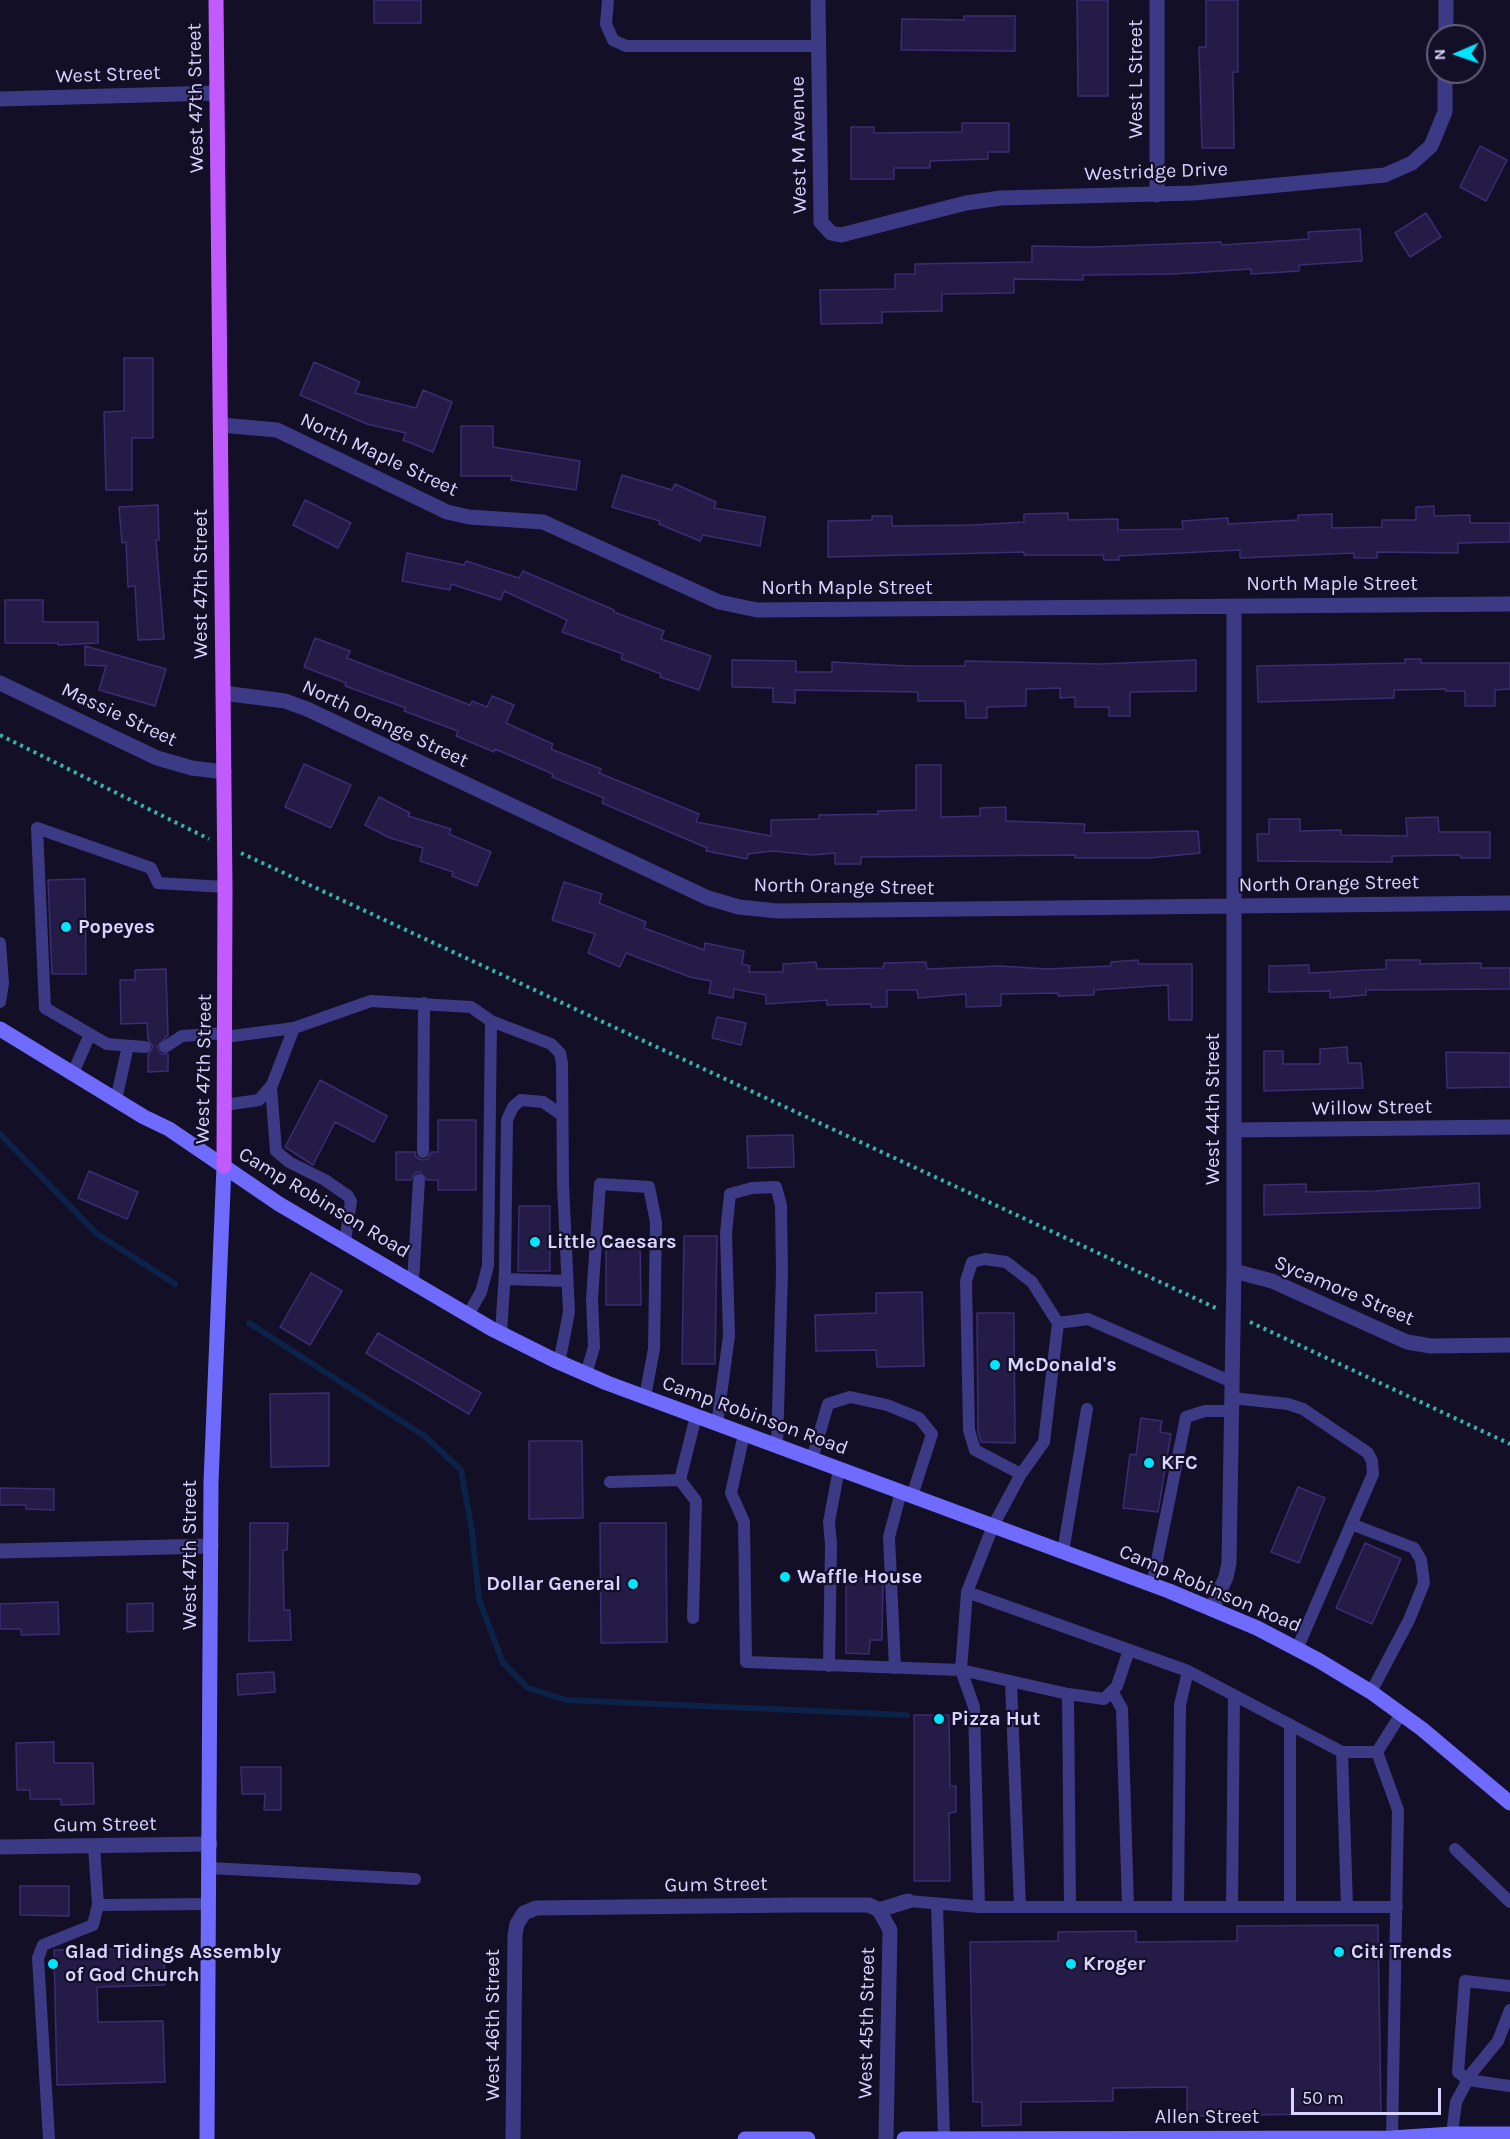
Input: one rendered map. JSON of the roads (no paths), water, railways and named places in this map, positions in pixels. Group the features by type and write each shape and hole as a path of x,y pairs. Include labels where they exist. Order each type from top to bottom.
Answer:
{"main road":[{"name":"West 47th Street","path":"207,2139 211,1546 224,1167 226,1035 216,0"},
{"name":"Camp Robinson Road","path":"0,1029 116,1100 169,1129 279,1204 468,1315 559,1363 717,1424 1152,1584 1212,1609 1297,1649 1371,1692 1510,1803"},
{"name":"Allen Street","path":"904,2139 1392,2138 1452,2134 1510,2134"},
{"path":"745,2139 808,2139"}],"street":[{"name":"West M Avenue","path":"818,0 821,222 831,233 842,235 881,224"},
{"name":"West L Street","path":"1157,0 1157,195"},
{"path":"1446,0 1446,24"},
{"name":"Westridge Drive","path":"881,224 966,203 1001,198 1157,195 1285,186 1385,175 1412,163 1426,150 1439,131 1445,112 1446,84"},
{"name":"West Street","path":"0,99 218,93"},
{"name":"North Maple Street","path":"221,425 277,430 447,512 552,526 719,602 757,610 1510,604"},
{"name":"West 44th Street","path":"1212,1609 1226,1577 1229,1563 1234,1271 1234,606"},
{"name":"Massie Street","path":"0,683 157,759 192,768 224,772"},
{"name":"North Orange Street","path":"223,693 285,701 307,709 708,898 739,907 777,911 1510,903"},
{"name":"Willow Street","path":"1234,1130 1510,1127"},
{"name":"Sycamore Street","path":"1234,1271 1272,1281 1407,1342 1431,1346 1510,1345"},
{"path":"0,1551 211,1546"},
{"name":"Gum Street","path":"0,1847 210,1844"},
{"name":"Gum Street","path":"524,1913 536,1908 794,1905 869,1905 879,1910 908,1901"},
{"name":"West 45th Street","path":"879,1910 890,1930 886,2139"},
{"name":"West 46th Street","path":"513,2139 515,1935 517,1924 524,1913"}],"lane":[{"path":"608,0 606,24 613,40 626,46 819,46"},
{"path":"144,1047 107,1044 45,1008 37,828 151,868 158,883 225,887"},
{"path":"0,943 3,983 0,1002"},
{"path":"165,1047 182,1036 226,1035 294,1028 371,1001 471,1007 491,1021 551,1044 560,1053 568,1312 559,1363"},
{"path":"423,1152 424,1003"},
{"path":"468,1315 481,1292 488,1266 491,1021"},
{"path":"225,1106 259,1100 271,1087 294,1028"},
{"path":"73,1073 90,1034"},
{"path":"116,1100 128,1046"},
{"path":"271,1087 276,1151 289,1162 325,1180 348,1196 351,1201 345,1242"},
{"path":"501,1333 505,1279 507,1120 513,1107 522,1100 543,1102 562,1114"},
{"path":"413,1282 419,1180"},
{"path":"586,1374 594,1347 592,1299 600,1184 649,1187 656,1222 654,1348 645,1397"},
{"path":"717,1424 729,1336 726,1233 730,1194 752,1188 776,1187 781,1205 782,1250 777,1446"},
{"path":"979,1907 974,1707 961,1670 968,1592 993,1526 1021,1474 1044,1442 1058,1323 1032,1282 1006,1262 986,1259 972,1262 966,1281 969,1430 975,1450 1021,1474"},
{"path":"505,1279 567,1281"},
{"path":"1058,1323 1088,1319 1232,1383"},
{"path":"812,1459 828,1404 850,1397 887,1405 919,1418 932,1434 889,1537 895,1668"},
{"path":"1152,1584 1186,1417 1232,1404 1288,1404 1303,1409 1368,1453 1373,1474 1297,1649"},
{"path":"1063,1552 1087,1409"},
{"path":"680,1480 696,1416"},
{"path":"744,1434 731,1493 744,1522 746,1662 961,1670 1068,1694 1104,1699 1117,1686 1129,1650"},
{"path":"829,1666 831,1544 829,1522 838,1469"},
{"path":"610,1482 680,1480"},
{"path":"680,1480 696,1502 693,1618"},
{"path":"1351,1524 1414,1548 1421,1560 1424,1583 1410,1620 1371,1692"},
{"path":"968,1592 1188,1671 1342,1752 1377,1752"},
{"path":"1178,1907 1180,1705 1188,1671"},
{"path":"1011,1682 1020,1907"},
{"path":"1112,1691 1122,1709 1128,1907"},
{"path":"1068,1694 1070,1907"},
{"path":"1232,1907 1234,1696"},
{"path":"1377,1752 1401,1714"},
{"path":"1290,1725 1290,1907"},
{"path":"1342,1752 1347,1907"},
{"path":"1377,1752 1398,1810 1392,2138"},
{"path":"49,2139 38,1958 43,1945 93,1925 98,1905 94,1846"},
{"path":"1455,1849 1510,1902"},
{"path":"210,1868 415,1879"},
{"path":"908,1901 979,1907 1396,1907"},
{"path":"98,1905 209,1904"},
{"path":"937,1904 944,2138"},
{"path":"1510,1986 1465,1981 1458,2072 1468,2080 1510,2086"},
{"path":"1452,2134 1456,2102 1468,2080 1498,2041 1510,2010"}],"waterway":[{"path":"0,1134 96,1233 175,1284"},
{"path":"249,1323 426,1437 461,1470 472,1531 479,1599 503,1663 528,1688 566,1700 907,1715"}],"place":[{"name":"Popeyes","path":"66,927"},
{"name":"Little Caesars","path":"535,1242"},
{"name":"McDonald's","path":"995,1365"},
{"name":"KFC","path":"1149,1463"},
{"name":"Waffle House","path":"785,1577"},
{"name":"Dollar General","path":"633,1584"},
{"name":"Pizza Hut","path":"939,1719"},
{"name":"Citi Trends","path":"1339,1952"},
{"name":"Glad Tidings Assembly of God Church","path":"53,1964"},
{"name":"Kroger","path":"1071,1964"}]}
